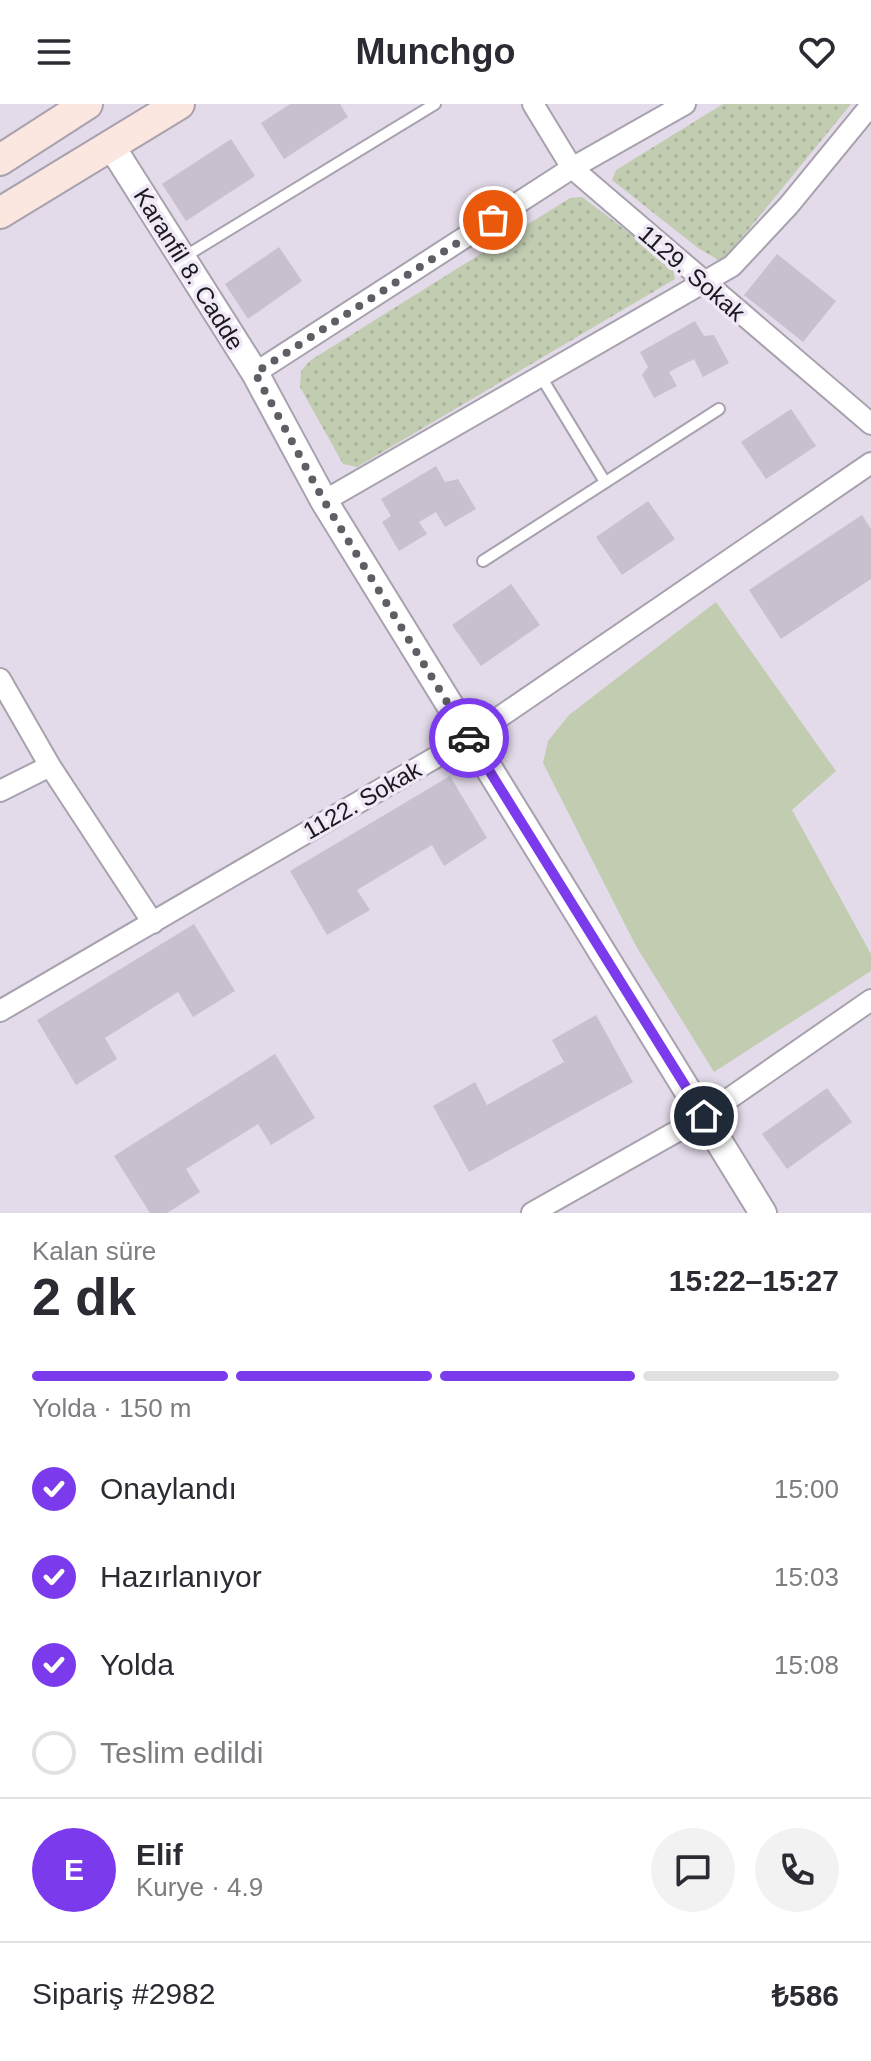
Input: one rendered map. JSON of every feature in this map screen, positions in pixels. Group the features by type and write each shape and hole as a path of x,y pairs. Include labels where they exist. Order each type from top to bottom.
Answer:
{"main road":[{"path":"0,213 179,104"},
{"path":"0,160 80,106"}],"street":[{"name":"1129. Sokak","path":"533,104 572,168 701,282 871,424"},
{"path":"255,373 572,168 685,104"},
{"path":"324,501 732,266 789,205 871,105"},
{"name":"Karanfil 8. Cadde","path":"112,147 255,373 324,501 763,1213"},
{"name":"1122. Sokak","path":"0,1011 469,738 871,463"},
{"path":"0,679 50,766 153,923"},
{"path":"0,791 50,766"},
{"path":"532,1213 704,1116 871,1000"}],"lane":[{"path":"183,258 435,104"},
{"path":"540,374 605,482"},
{"path":"483,561 719,409"}],"green space":[{"path":"723,104 851,104 722,262 698,248 612,180 616,170"},
{"path":"582,197 664,259 673,268 675,279 357,467 343,464 300,387 301,371 311,360 570,198"},
{"path":"716,602 836,771 792,810 871,954 871,971 714,1072 636,946 543,763 548,741 569,715"}],"building":[{"path":"290,104 340,104 348,117 284,159 261,123"},
{"path":"231,139 255,176 186,221 162,184"},
{"path":"279,247 302,281 248,319 225,284"},
{"path":"777,254 836,301 803,342 744,295"},
{"path":"695,321 704,336 714,335 729,363 703,377 694,359 669,372 677,386 654,398 642,375 648,367 640,352"},
{"path":"791,409 816,446 766,479 741,442"},
{"path":"436,466 445,482 458,479 476,509 445,527 436,512 419,522 427,534 399,551 382,522 391,516 381,499"},
{"path":"648,501 675,539 622,575 596,537"},
{"path":"862,515 871,529 871,579 781,639 749,590"},
{"path":"511,584 540,625 481,666 452,625"},
{"path":"450,776 487,838 444,866 432,845 357,890 370,910 327,935 290,871"},
{"path":"194,924 235,991 193,1017 178,992 105,1038 117,1059 76,1085 37,1020"},
{"path":"596,1015 633,1082 469,1172 433,1106 475,1082 487,1105 564,1062 552,1040"},
{"path":"275,1054 315,1118 271,1145 258,1124 186,1169 200,1192 167,1213 150,1213 114,1156"},
{"path":"827,1088 852,1122 787,1169 762,1134"}],"way so far":[{"path":"469,738 324,501 255,373 493,220"}],"route":[{"path":"469,738 704,1116"}]}
